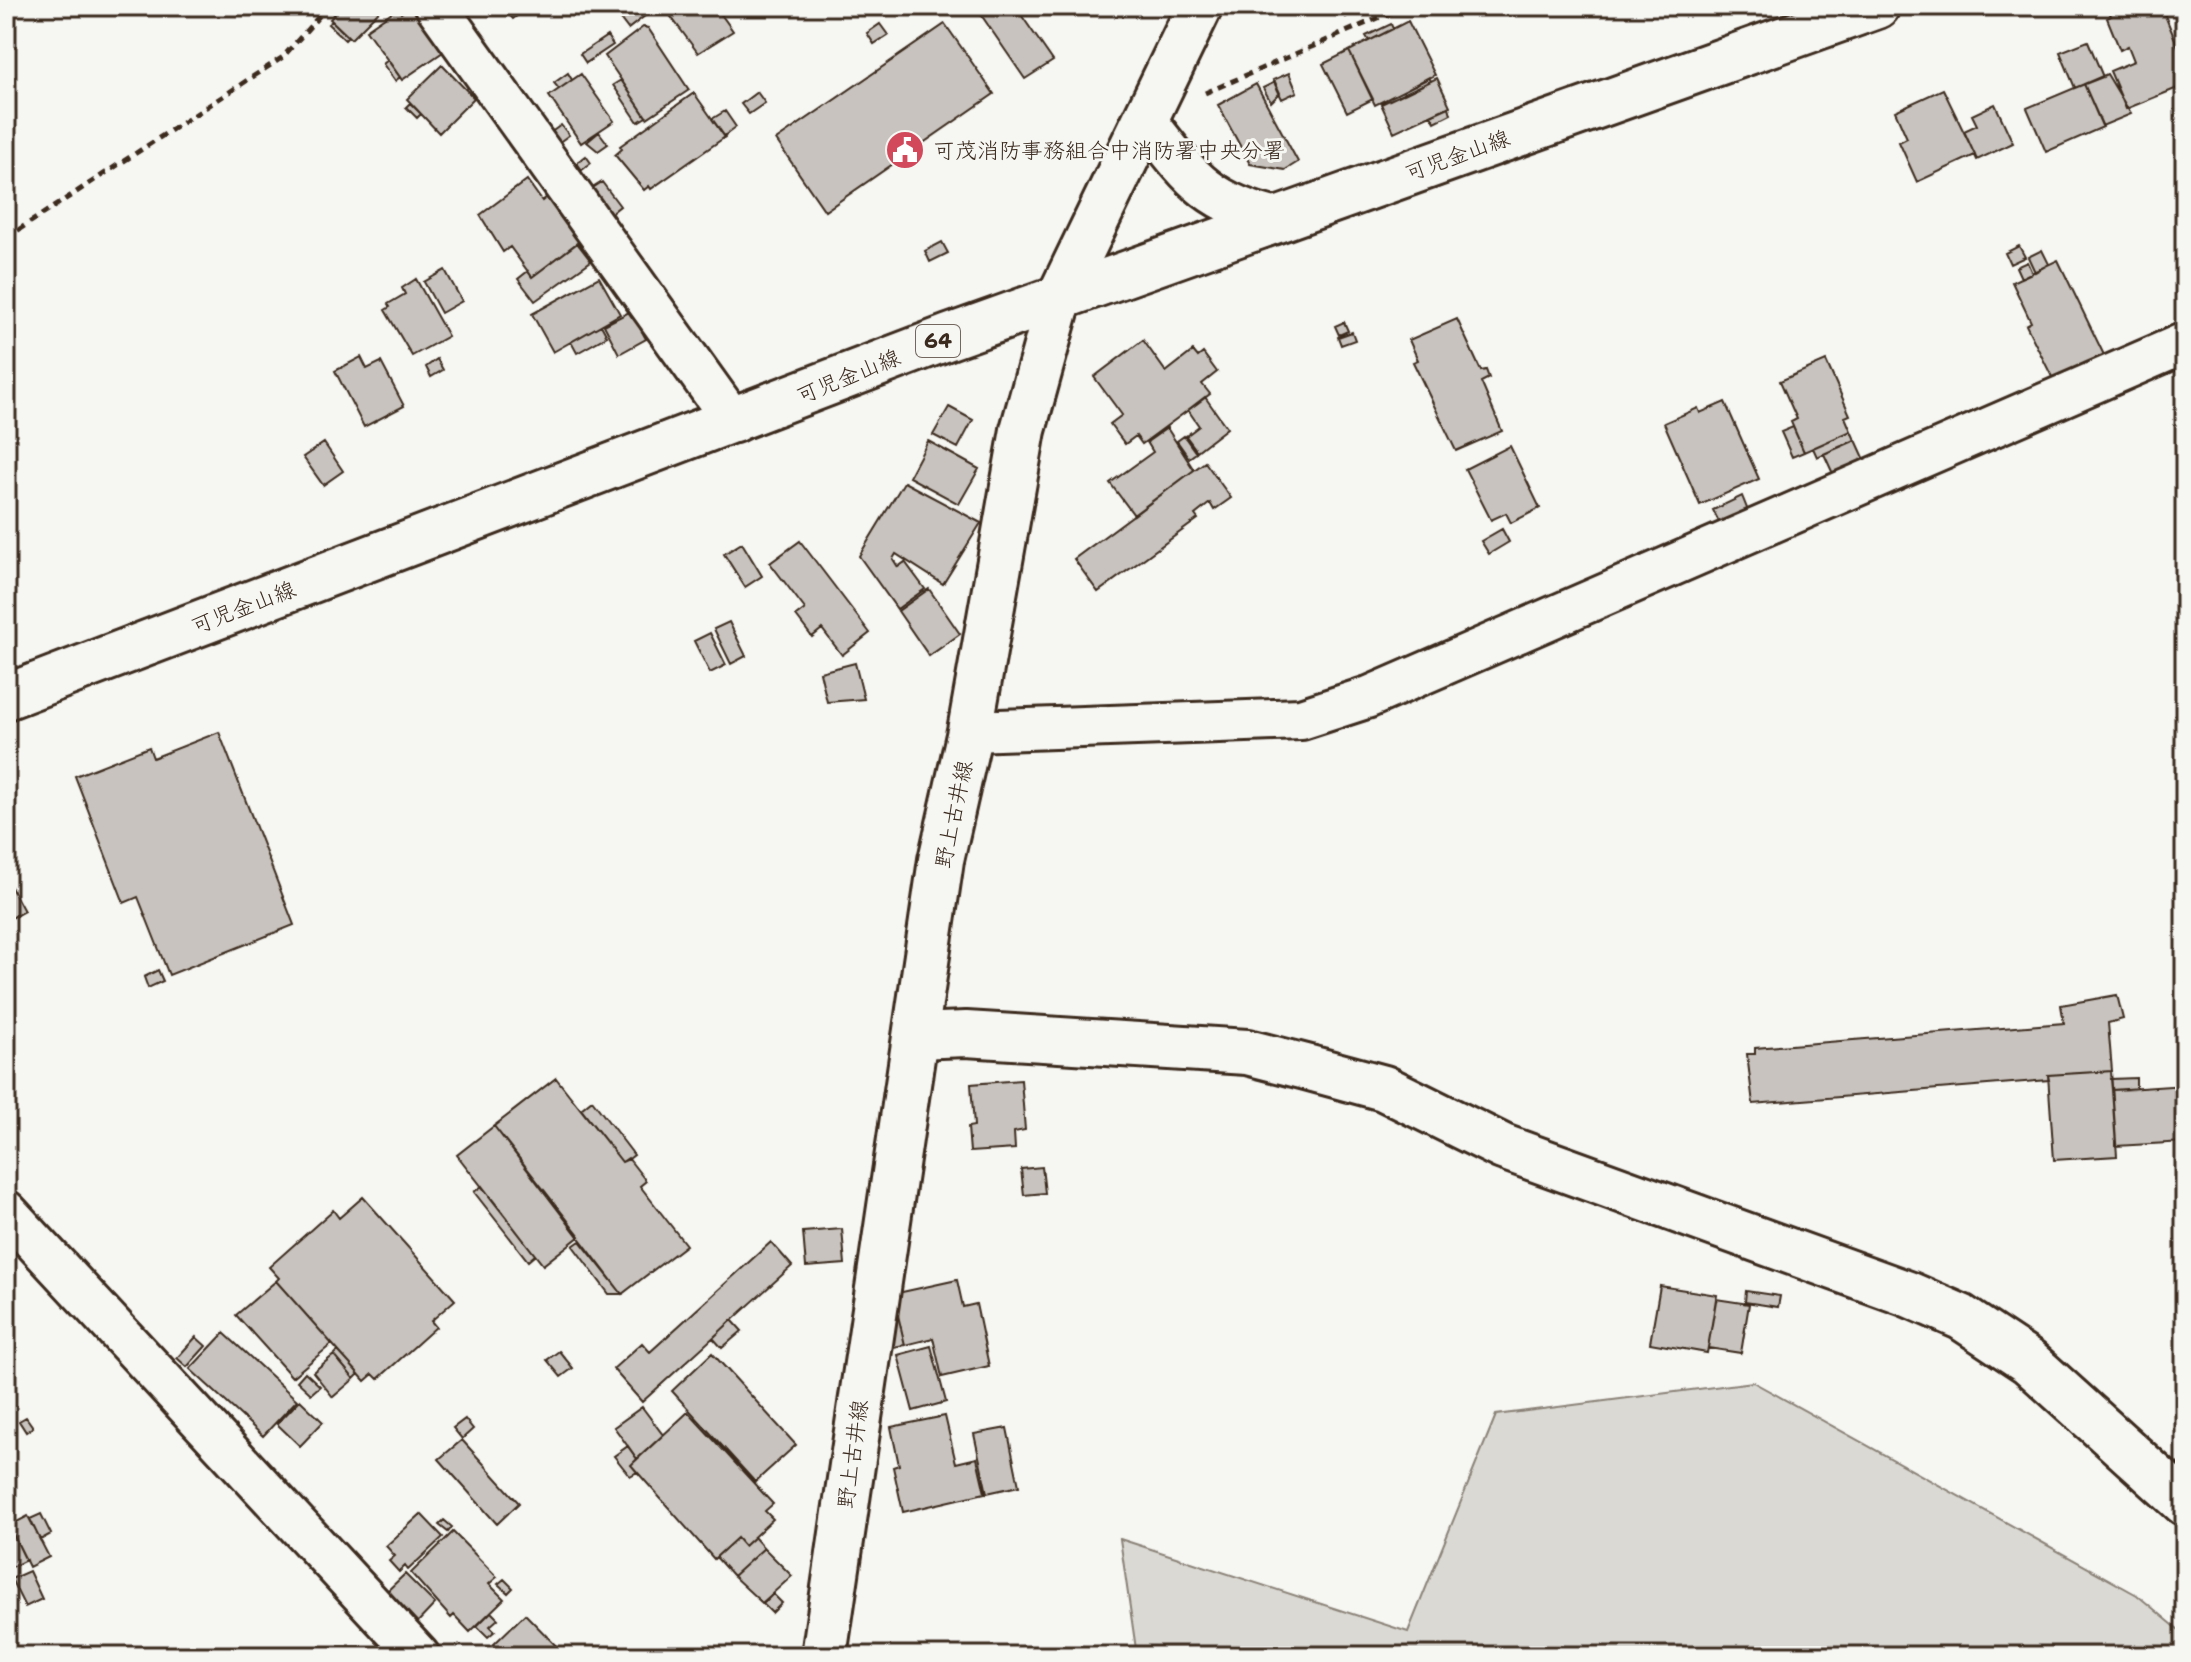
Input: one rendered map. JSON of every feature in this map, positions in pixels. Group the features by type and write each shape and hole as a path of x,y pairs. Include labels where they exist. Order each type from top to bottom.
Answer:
{"main road":[{"name":"野上古井線","path":"824,1656 941,860 970,731 1023,430 1060,296 1200,6"},
{"name":"可児金山線","path":"6,697 1060,296 1877,6"},
{"path":"916,1036 966,1034 1247,1052 1384,1088 1503,1147 1908,1294 1961,1317 2029,1362 2185,1503"}],"street":[{"path":"436,6 734,422"},
{"path":"1145,119 1196,184 1245,211 1278,219"},
{"path":"970,731 1301,719 1369,697 2185,343"},
{"path":"6,1211 419,1656"}],"path":[{"path":"6,238 283,57 328,6"},
{"path":"1203,94 1406,6"}],"shaded area":[{"path":"1753,1382 2137,1595 2185,1635 2185,1656 1137,1656 1120,1539 1408,1632 1496,1415"}],"building":[{"path":"342,6 384,6 351,39 330,19"},
{"path":"410,6 443,52 402,80 366,30 398,8 401,13"},
{"path":"501,6 519,6 523,11 513,19"},
{"path":"625,6 638,6 646,15 628,29 618,16"},
{"path":"663,6 715,6 733,31 698,53"},
{"path":"918,6 934,6 935,7 925,15"},
{"path":"975,6 1015,6 1053,61 1025,79"},
{"path":"1339,6 1362,6 1346,17"},
{"path":"2107,6 2161,6 2185,63 2185,85 2126,109 2110,71 2134,61 2128,46 2120,50 2107,18 2111,16"},
{"path":"332,21 348,37 345,40 328,24"},
{"path":"1408,21 1435,75 1375,105 1349,51"},
{"path":"880,24 888,35 874,44 867,33"},
{"path":"945,24 994,94 825,211 776,140"},
{"path":"1391,24 1393,29 1369,41 1366,36"},
{"path":"643,27 648,28 689,90 647,118 605,56"},
{"path":"607,36 613,45 586,63 580,54"},
{"path":"2088,41 2103,77 2075,88 2060,52"},
{"path":"1349,51 1373,99 1347,112 1323,64"},
{"path":"388,60 400,77 395,81 383,64"},
{"path":"442,65 474,98 439,133 407,99"},
{"path":"568,73 572,80 559,89 554,83"},
{"path":"1289,73 1297,92 1282,99 1273,80"},
{"path":"581,74 614,121 581,143 549,96"},
{"path":"2107,74 2131,114 2102,126 2084,84"},
{"path":"1429,77 1431,81 1404,94 1403,91"},
{"path":"1437,78 1450,106 1394,132 1381,104"},
{"path":"621,80 646,117 638,122 613,85"},
{"path":"1275,82 1280,93 1271,102 1263,88"},
{"path":"1256,84 1298,162 1285,170 1250,164 1218,105"},
{"path":"2084,84 2103,127 2046,152 2027,108"},
{"path":"1943,89 1975,155 1917,182 1899,142 1907,138 1895,111"},
{"path":"757,92 765,103 749,114 741,104"},
{"path":"694,93 725,137 651,189 649,186 644,190 615,155 622,149 620,146"},
{"path":"410,103 421,114 417,118 406,107"},
{"path":"1995,104 2013,143 1977,160 1964,131 1977,125 1972,115"},
{"path":"1449,107 1451,114 1435,122 1431,115"},
{"path":"725,111 736,127 724,136 712,119"},
{"path":"561,125 569,135 554,146 546,136"},
{"path":"599,132 608,144 598,151 587,142"},
{"path":"586,156 591,163 582,170 577,163"},
{"path":"527,180 542,201 547,197 580,241 532,277 510,247 503,252 480,215"},
{"path":"602,182 620,206 610,214 591,189"},
{"path":"942,242 948,253 930,262 925,251"},
{"path":"577,243 591,261 535,301 518,279 528,271 532,277"},
{"path":"2019,246 2025,257 2010,264 2005,253"},
{"path":"2042,250 2049,264 2035,272 2028,257"},
{"path":"2058,260 2104,355 2053,379 2026,325 2031,322 2012,282"},
{"path":"2027,262 2032,273 2021,278 2016,267"},
{"path":"445,270 462,301 441,313 424,282"},
{"path":"599,277 620,314 553,352 532,314"},
{"path":"416,279 448,336 412,356 385,310 390,307 388,304 405,294 402,288"},
{"path":"631,311 646,339 619,354 604,325"},
{"path":"1457,319 1481,371 1486,370 1489,378 1481,382 1502,431 1456,451 1413,362 1418,360 1409,340"},
{"path":"1344,322 1348,331 1339,335 1335,326"},
{"path":"601,325 607,336 577,353 571,342"},
{"path":"1352,332 1355,340 1341,345 1338,337"},
{"path":"1143,340 1166,372 1193,351 1198,357 1203,353 1217,372 1202,384 1210,394 1142,444 1136,436 1125,444 1110,424 1122,415 1094,377"},
{"path":"361,357 367,369 381,362 404,406 364,427 335,371"},
{"path":"437,359 443,370 431,377 426,367"},
{"path":"1826,361 1850,415 1845,417 1851,431 1804,452 1791,422 1797,419 1780,381"},
{"path":"1205,397 1227,428 1197,451 1186,436 1199,426 1188,410"},
{"path":"1725,402 1759,479 1700,505 1664,423 1698,408 1700,413"},
{"path":"949,407 973,420 958,448 933,435"},
{"path":"1793,427 1804,452 1792,457 1781,432"},
{"path":"1167,428 1194,470 1134,515 1110,483 1153,452 1147,442"},
{"path":"1851,431 1855,440 1817,457 1813,448"},
{"path":"1184,436 1196,453 1189,458 1177,441"},
{"path":"1856,440 1866,462 1834,476 1824,454"},
{"path":"928,441 979,469 959,504 909,477"},
{"path":"324,443 343,471 323,485 303,457"},
{"path":"1510,446 1540,508 1511,523 1506,513 1491,520 1465,469"},
{"path":"1205,462 1231,498 1214,510 1210,503 1195,515 1198,519 1098,592 1074,559"},
{"path":"904,482 981,523 943,584 896,554 893,559 898,567 905,562 925,589 897,609 859,556"},
{"path":"1742,496 1748,511 1720,524 1713,510"},
{"path":"1502,529 1509,542 1489,554 1481,541"},
{"path":"800,541 870,633 842,655 822,629 812,637 796,616 805,609 770,563"},
{"path":"742,543 762,576 745,587 724,554"},
{"path":"929,589 960,634 929,656 898,611"},
{"path":"729,622 746,656 731,664 714,629"},
{"path":"710,633 726,665 710,673 694,641"},
{"path":"855,663 864,699 827,702 820,672"},
{"path":"219,732 294,925 169,975 138,897 124,903 75,776 149,747 153,758"},
{"path":"6,878 24,911 6,921"},
{"path":"158,970 163,981 148,988 144,977"},
{"path":"2117,995 2123,1019 2108,1023 2112,1071 2048,1075 2049,1080 1753,1104 1747,1054 1755,1054 1755,1048 2064,1023 2061,1005"},
{"path":"2111,1071 2117,1156 2054,1160 2048,1075"},
{"path":"556,1078 622,1162 628,1158 646,1181 640,1186 686,1245 622,1294 494,1126"},
{"path":"2136,1078 2136,1089 2112,1090 2111,1079"},
{"path":"1021,1080 1025,1130 1014,1132 1015,1149 970,1152 968,1127 974,1126 971,1084"},
{"path":"2185,1085 2185,1142 2116,1146 2112,1090"},
{"path":"592,1100 634,1155 629,1159 622,1162 581,1109"},
{"path":"494,1126 580,1236 543,1265 457,1155"},
{"path":"1042,1167 1045,1193 1024,1195 1021,1169"},
{"path":"482,1186 535,1255 528,1261 474,1192"},
{"path":"363,1197 455,1300 431,1321 436,1327 378,1379 373,1374 365,1381 276,1281 279,1278 269,1267 333,1210 339,1218"},
{"path":"842,1229 845,1264 806,1267 803,1232"},
{"path":"580,1241 622,1294 609,1294 573,1246"},
{"path":"771,1242 792,1266 642,1402 613,1369 642,1343 650,1352"},
{"path":"957,1280 963,1307 976,1304 989,1366 942,1377 933,1338 905,1345 893,1294"},
{"path":"276,1281 332,1344 292,1377 236,1315"},
{"path":"1660,1286 1717,1295 1707,1353 1650,1343"},
{"path":"1746,1291 1780,1296 1778,1307 1745,1302"},
{"path":"893,1294 905,1345 893,1347"},
{"path":"1716,1299 1749,1304 1741,1353 1708,1348"},
{"path":"732,1320 742,1331 722,1348 713,1338"},
{"path":"224,1333 297,1400 263,1436 190,1369"},
{"path":"196,1337 206,1346 187,1367 177,1358"},
{"path":"931,1346 946,1402 913,1411 898,1355"},
{"path":"338,1351 359,1374 354,1379 334,1355"},
{"path":"559,1351 573,1368 561,1377 547,1360"},
{"path":"712,1353 796,1445 755,1482 672,1391"},
{"path":"334,1355 354,1379 333,1397 313,1372"},
{"path":"305,1372 320,1386 311,1394 297,1381"},
{"path":"300,1400 323,1422 300,1446 277,1424"},
{"path":"642,1407 663,1435 637,1459 614,1427"},
{"path":"688,1412 773,1504 765,1511 773,1519 744,1546 737,1538 714,1559 631,1465"},
{"path":"945,1416 956,1463 977,1458 985,1493 903,1512 893,1467 899,1465 891,1427"},
{"path":"26,1417 33,1427 26,1432 19,1421"},
{"path":"465,1419 473,1429 462,1439 453,1428"},
{"path":"1007,1428 1019,1486 987,1493 974,1434"},
{"path":"462,1440 519,1503 497,1524 439,1459"},
{"path":"628,1446 637,1459 631,1465 637,1472 630,1476 614,1456"},
{"path":"41,1514 51,1534 40,1540 30,1519"},
{"path":"421,1514 443,1537 408,1570 405,1566 399,1572 389,1561 395,1556 386,1546"},
{"path":"28,1516 49,1557 29,1567 9,1526"},
{"path":"444,1520 452,1527 448,1532 439,1525"},
{"path":"9,1526 26,1560 6,1570 6,1527"},
{"path":"453,1532 497,1577 489,1584 504,1599 470,1632 454,1615 451,1618 411,1573"},
{"path":"754,1537 764,1548 733,1576 716,1557 737,1538 744,1546"},
{"path":"764,1548 792,1576 762,1603 733,1576"},
{"path":"29,1571 42,1599 25,1607 11,1579"},
{"path":"405,1574 435,1604 415,1625 384,1594"},
{"path":"504,1579 513,1588 508,1593 498,1584"},
{"path":"773,1594 782,1603 772,1613 763,1604"},
{"path":"491,1612 498,1619 490,1626 495,1631 488,1637 477,1626"},
{"path":"525,1614 566,1656 504,1656 493,1645"}],"place":[{"name":"可茂消防事務組合中消防署中央分署","path":"905,150"}]}
